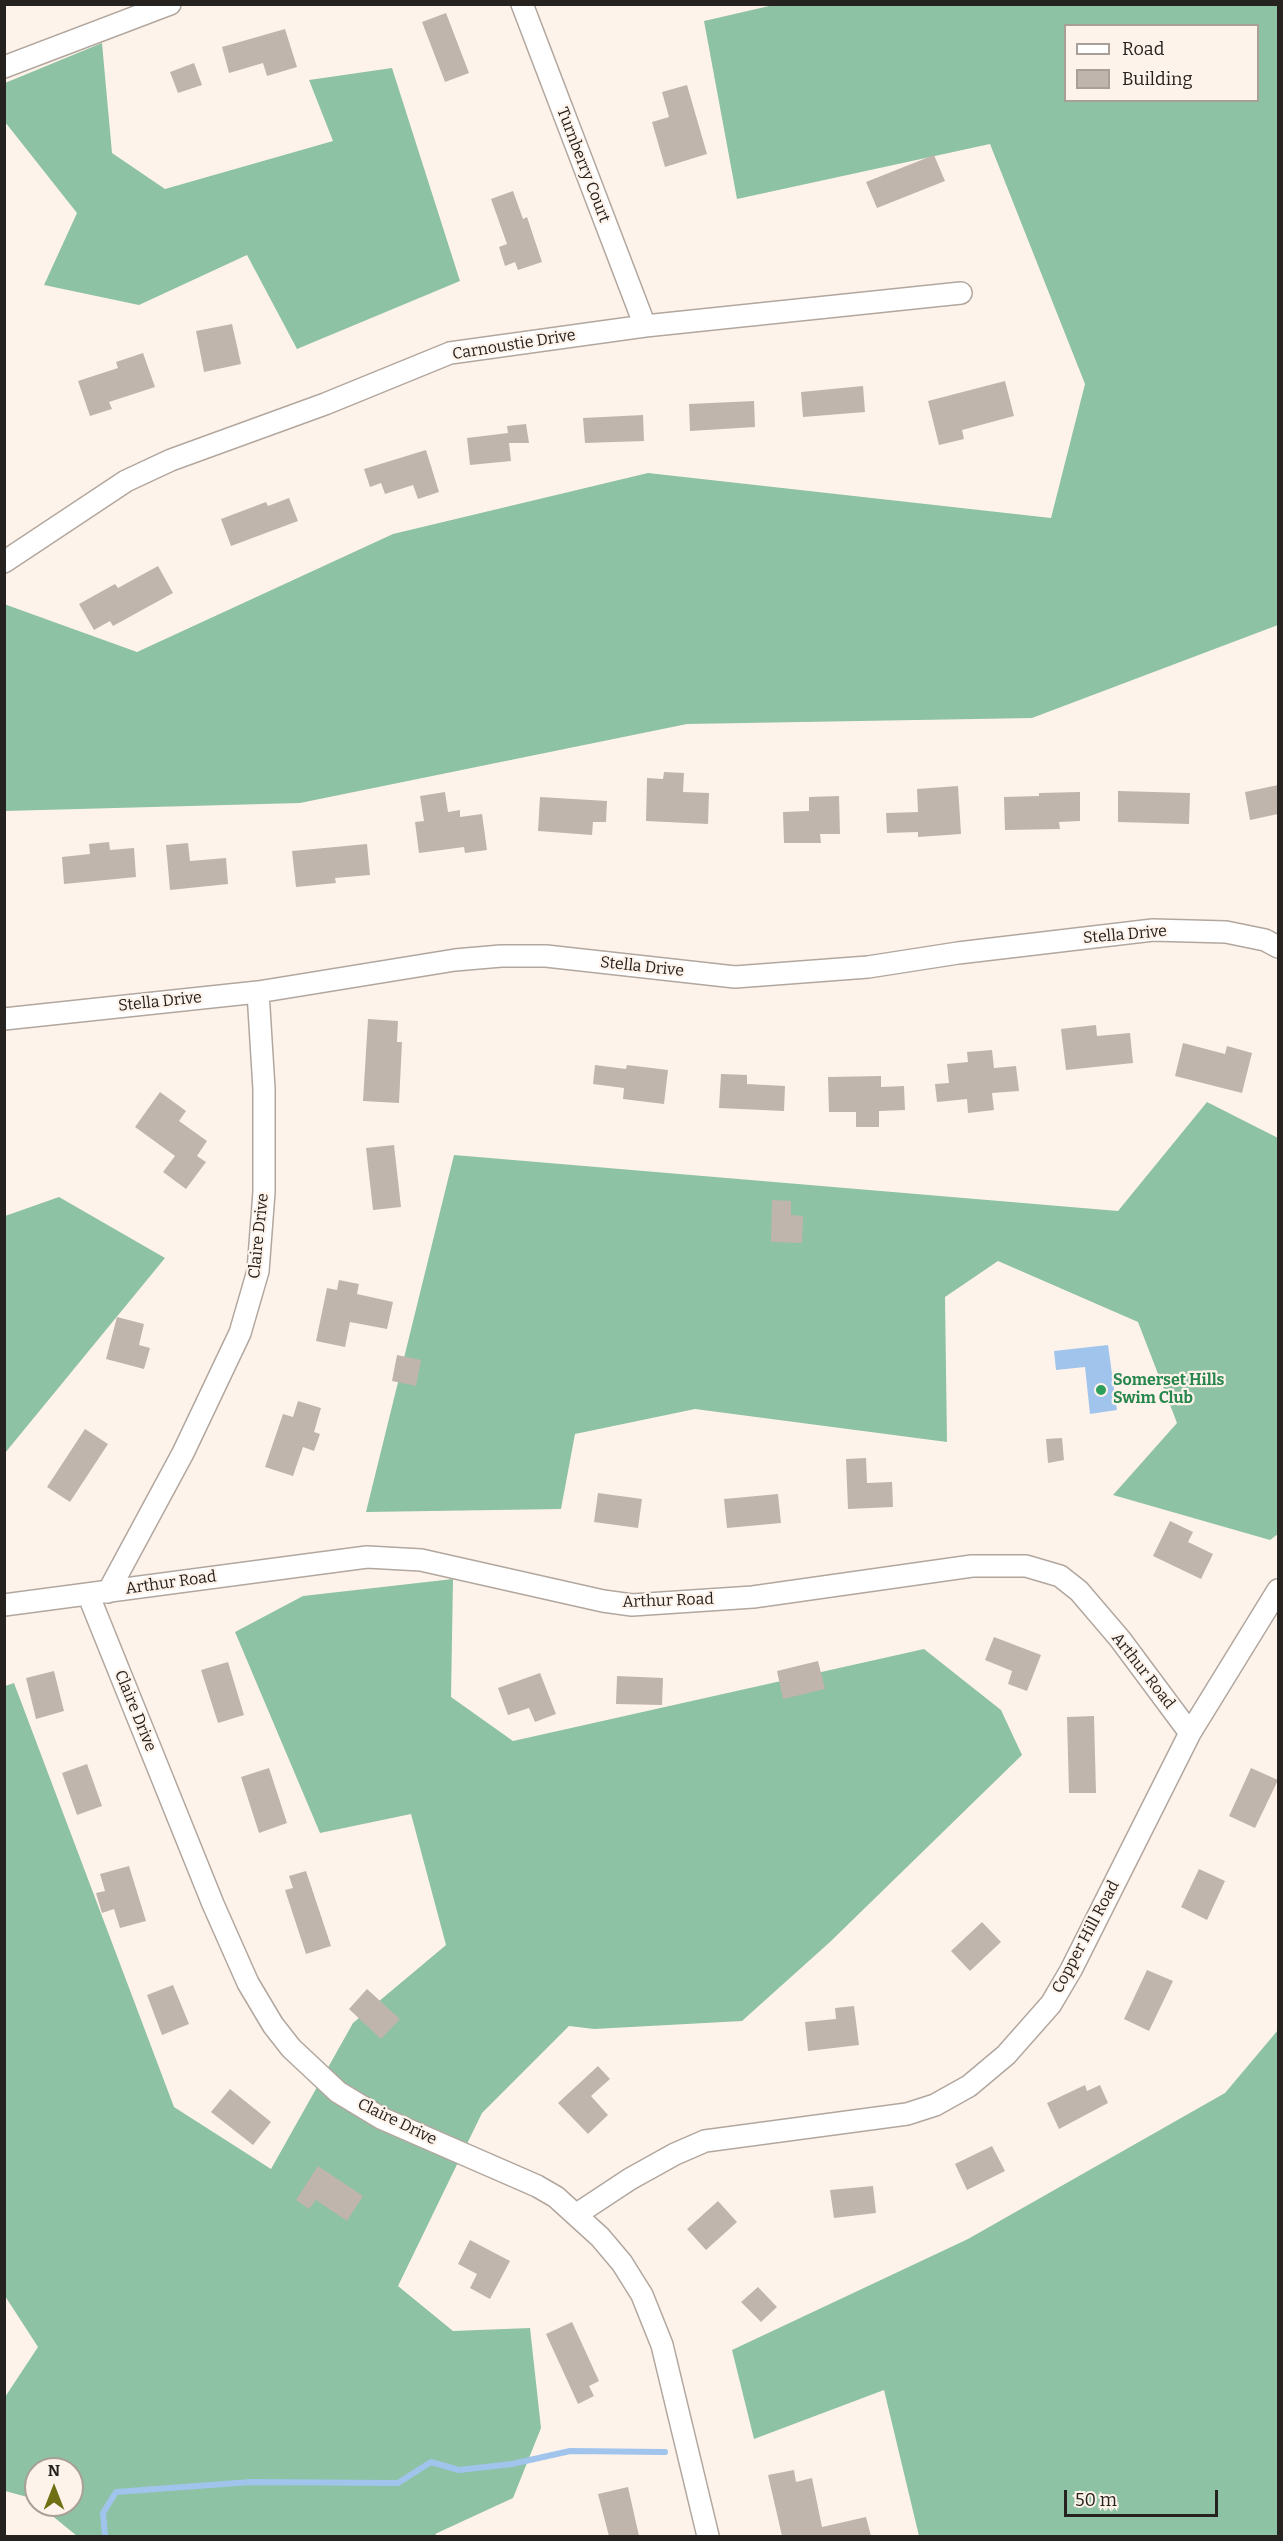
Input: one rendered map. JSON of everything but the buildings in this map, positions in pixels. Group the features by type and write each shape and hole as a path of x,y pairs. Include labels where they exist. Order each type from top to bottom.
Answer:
{"street":[{"path":"4,67 170,4"},
{"name":"Turnberry Court","path":"522,4 645,326"},
{"name":"Carnoustie Drive","path":"4,562 126,481 162,464 325,404 450,353 645,326 961,293"},
{"name":"Stella Drive","path":"4,1018 258,992 455,960 501,956 546,956 735,978 868,967 958,953 1153,930 1226,932 1265,940 1278,946"},
{"name":"Claire Drive","path":"258,992 264,1089 264,1192 258,1271 236,1343 183,1453 98,1593 213,1904 248,1983 273,2025 291,2048 338,2092 381,2118 537,2186 577,2214 600,2237 622,2263 642,2295 662,2345 708,2536"},
{"name":"Arthur Road","path":"4,1605 367,1557 422,1560 603,1601 632,1605 753,1597 972,1566 1026,1566 1060,1576 1079,1591 1120,1639 1191,1733"},
{"name":"Copper Hill Road","path":"577,2214 657,2164 705,2141 907,2114 935,2105 969,2086 1006,2055 1051,2004 1071,1970 1191,1733 1278,1590"}],"green space":[{"path":"778,4 1278,5 1278,625 1032,718 687,724 300,803 5,811 4,604 137,652 393,534 648,473 1051,518 1085,384 990,144 737,199 704,21"},
{"path":"102,43 112,153 165,189 333,141 309,80 392,68 460,281 297,349 247,255 139,305 44,285 77,213 5,122 5,83"},
{"path":"1207,1102 1278,1138 1278,1534 1270,1540 1113,1495 1177,1423 1138,1322 998,1261 945,1297 947,1442 695,1409 575,1434 561,1509 366,1512 454,1155 1118,1211"},
{"path":"59,1197 165,1258 5,1453 5,1216"},
{"path":"453,1579 451,1697 513,1741 924,1649 1001,1710 1022,1755 830,1942 742,2021 594,2029 569,2026 482,2113 398,2286 453,2331 530,2328 541,2428 513,2498 435,2534 438,2536 77,2536 54,2517 84,2517 84,2457 24,2457 24,2496 5,2491 5,2397 38,2347 5,2296 5,1686 14,1683 174,2107 271,2169 353,2023 446,1945 411,1814 320,1833 235,1632 303,1596"},
{"path":"1278,2030 1278,2536 919,2536 884,2390 754,2439 732,2350 968,2239 1225,2093"}],"water":[{"name":"Somerset Hills Swim Club","path":"1108,1345 1117,1410 1090,1414 1085,1367 1056,1370 1054,1351"}],"waterway":[{"path":"105,2536 103,2513 116,2492 251,2482 398,2483 431,2462 459,2470 512,2464 570,2451 665,2452"}],"place":[{"name":"Somerset Hills Swim Club","path":"1101,1390"}]}
